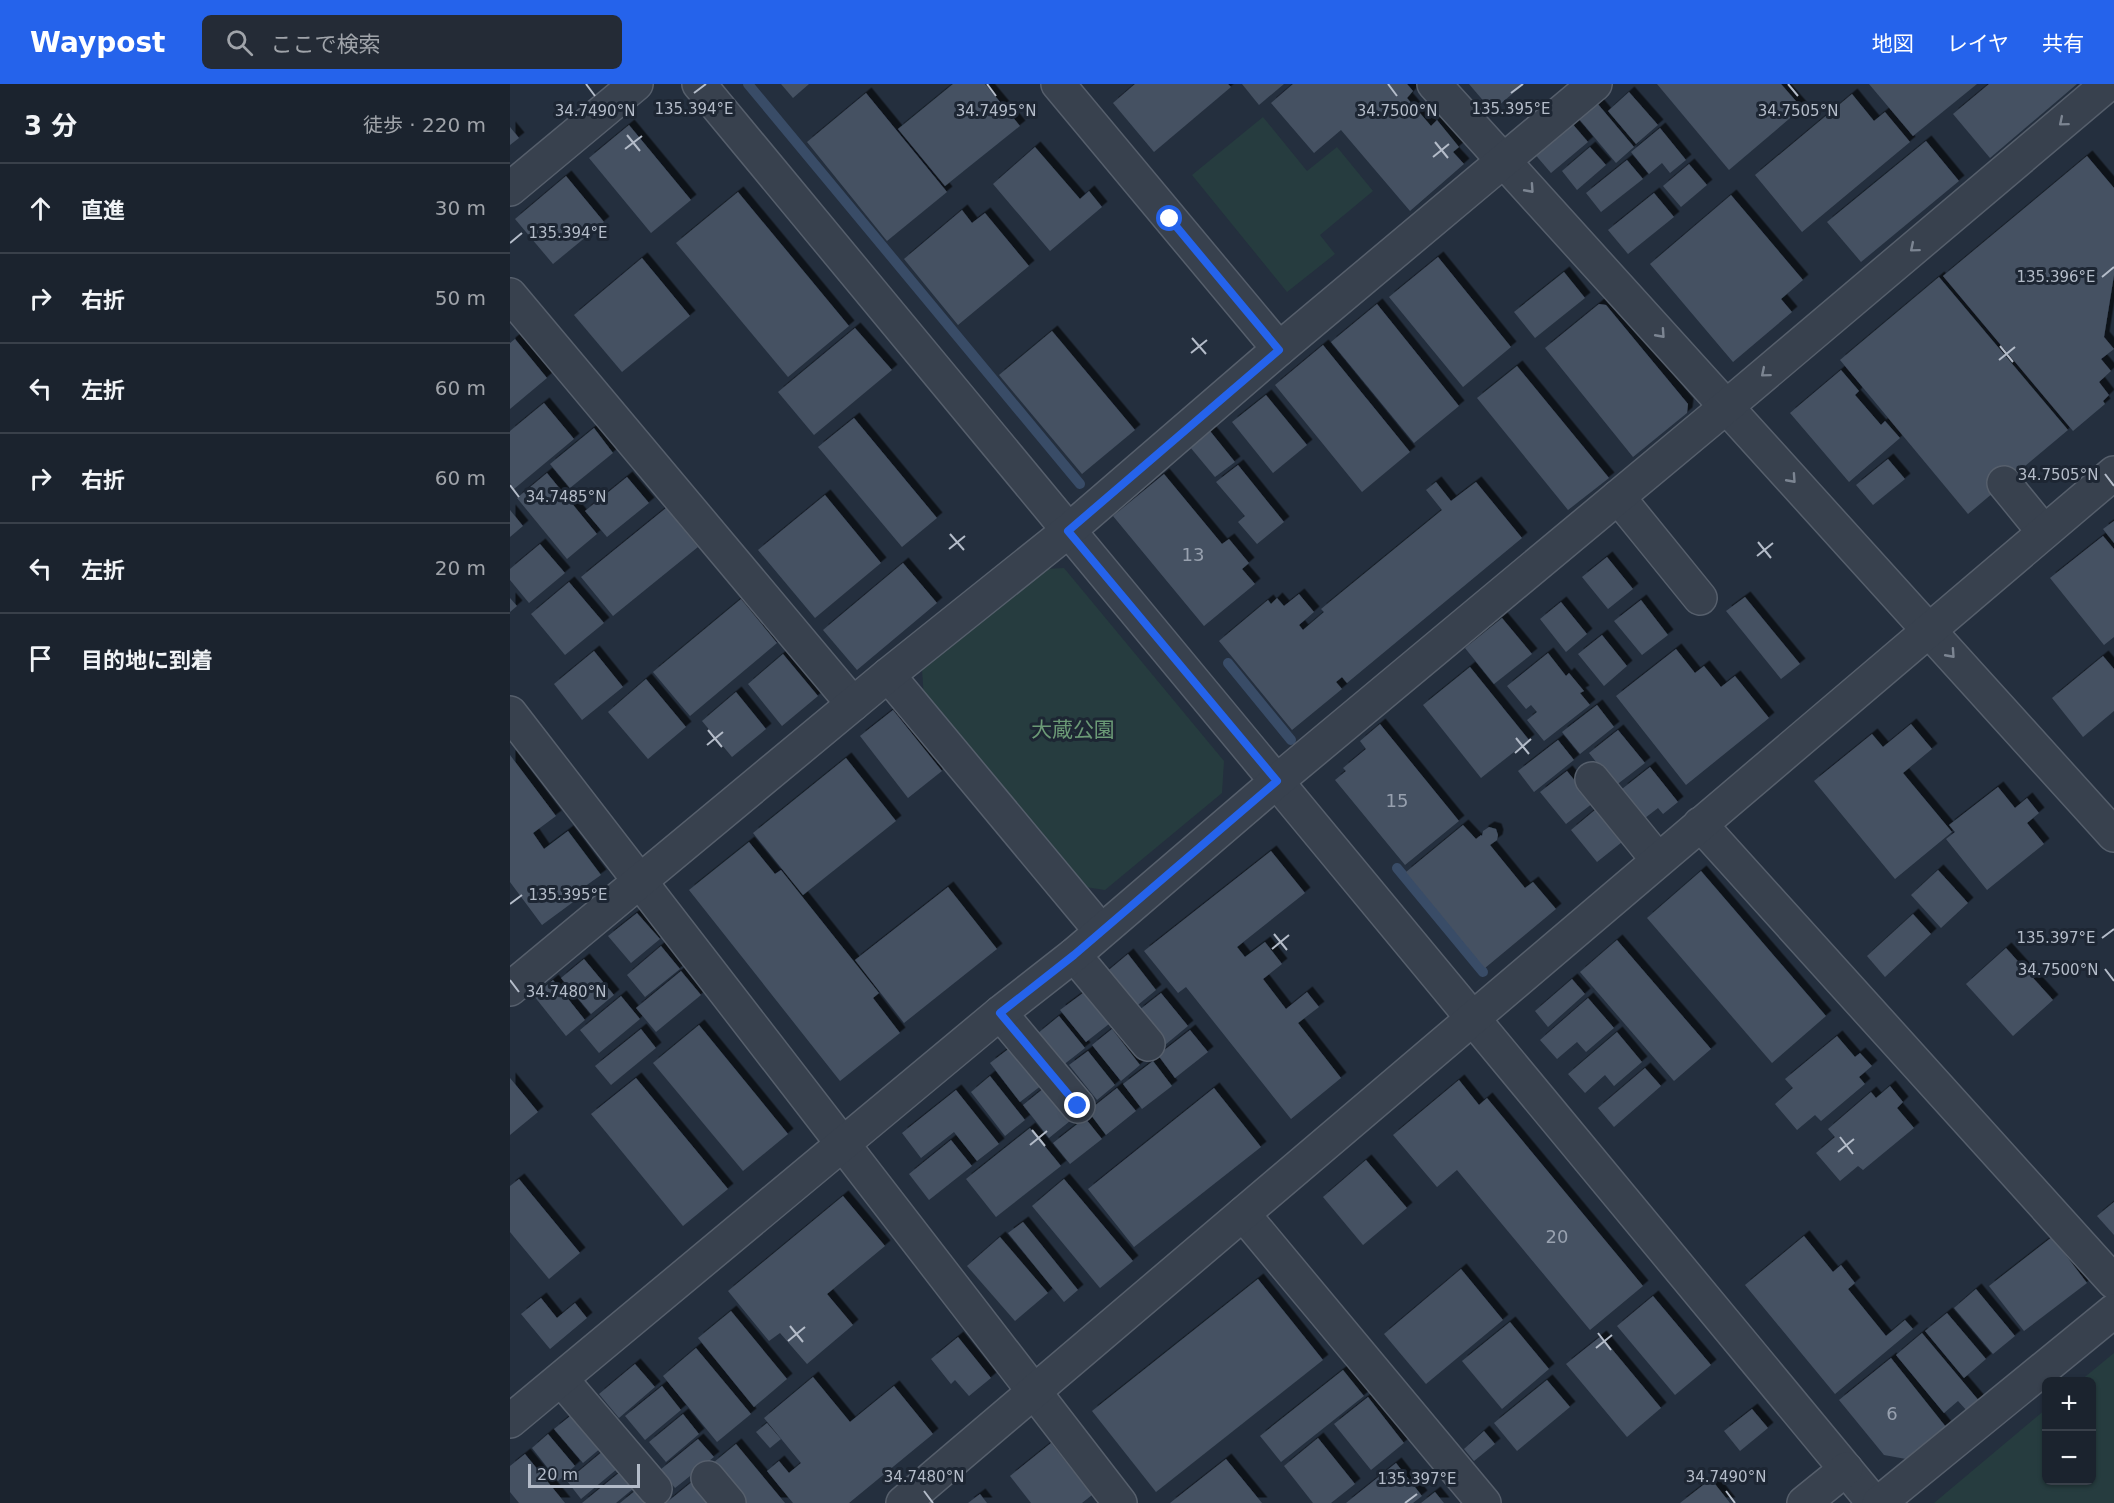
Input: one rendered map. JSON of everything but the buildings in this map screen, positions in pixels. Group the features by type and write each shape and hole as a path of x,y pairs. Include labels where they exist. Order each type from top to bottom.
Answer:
{"street":[{"path":"510,189 636,84"},
{"path":"699,84 1846,1469 1877,1503 2114,1311"},
{"path":"1058,84 1279,350"},
{"path":"1434,84 2114,835"},
{"path":"510,989 888,675 1068,531 1595,84"},
{"path":"510,1421 1000,1013 1074,955 1277,781 1726,407 2108,84"},
{"path":"510,295 853,704"},
{"path":"903,1503 2114,472"},
{"path":"2004,483 2044,532"},
{"path":"1618,496 1700,598"},
{"path":"888,675 1101,931"},
{"path":"510,713 1120,1503"},
{"path":"1592,779 1658,860"},
{"path":"1700,824 2114,1282"},
{"path":"1074,955 1148,1044"},
{"path":"1000,1013 1078,1106"},
{"path":"1243,1214 1484,1503"},
{"path":"561,1379 656,1489"},
{"path":"1804,1503 1846,1469"},
{"path":"708,1478 729,1503"}],"green space":[{"path":"1263,117 1307,171 1337,147 1373,191 1320,235 1335,254 1287,292 1192,175"},
{"name":"大蔵公園","path":"1064,568 1224,761 1222,793 1105,890 1079,886 924,699 922,669 1046,569"},
{"path":"2114,1353 2114,1503 1934,1503 2042,1412 2042,1485 2096,1485 2096,1377 2085,1377"}],"waterway":[{"path":"748,84 1080,484"},
{"path":"1228,663 1291,740"},
{"path":"1397,868 1483,972"}],"route":[{"path":"1078,1106 1000,1013 1074,955 1277,781 1068,531 1279,350 1170,219"}]}
